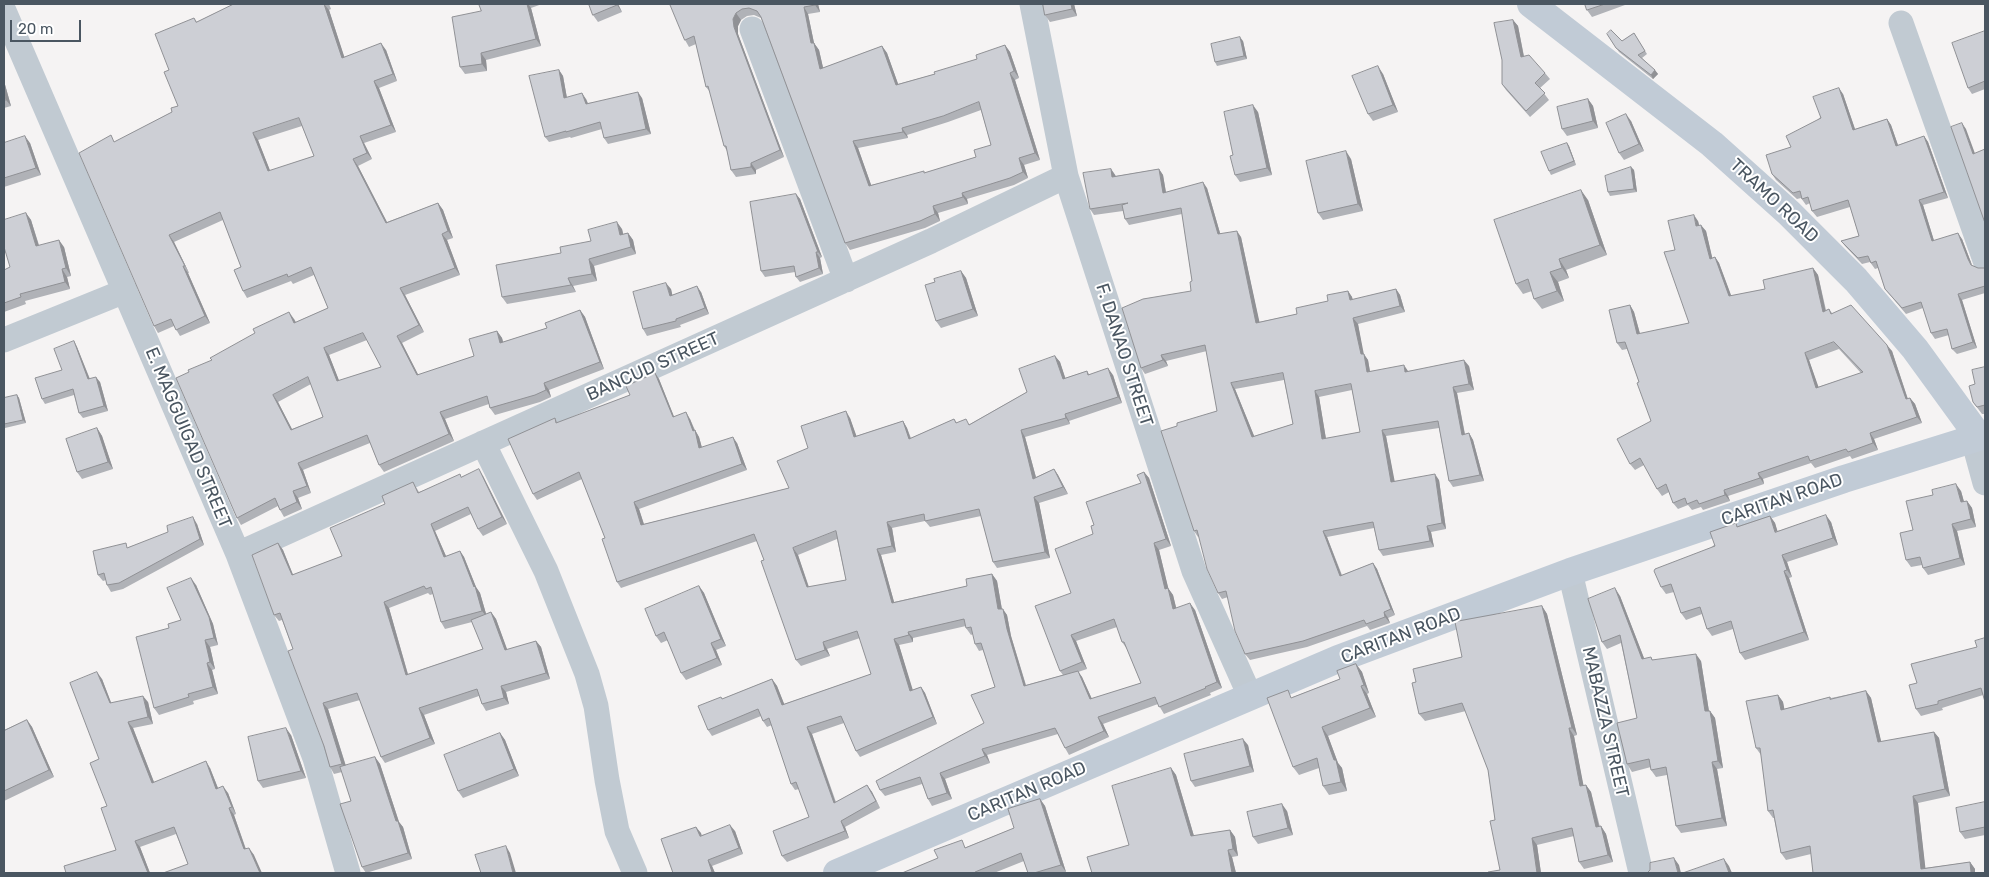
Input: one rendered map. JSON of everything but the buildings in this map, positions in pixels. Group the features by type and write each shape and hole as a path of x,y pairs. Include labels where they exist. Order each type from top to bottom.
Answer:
{"main road":[{"name":"TRAMO ROAD","path":"1531,4 1712,144 1789,212 1856,280 1903,336 1979,437"},
{"name":"CARITAN ROAD","path":"837,873 1338,659 1570,572 1844,479 1979,437"}],"street":[{"name":"F. DANAO STREET","path":"1032,4 1066,176 1194,571 1250,696"},
{"name":"E. MAGGUIGAD STREET","path":"4,11 238,554 315,758 348,873"},
{"path":"1901,23 1985,260"},
{"path":"752,29 846,280"},
{"name":"BANCUD STREET","path":"238,554 846,280 1066,176"},
{"path":"4,340 125,291"},
{"path":"1979,437 1985,483"},
{"path":"483,443 546,571 587,674 596,706 617,831 636,873"},
{"name":"MABAZZA STREET","path":"1570,572 1641,873"}]}
